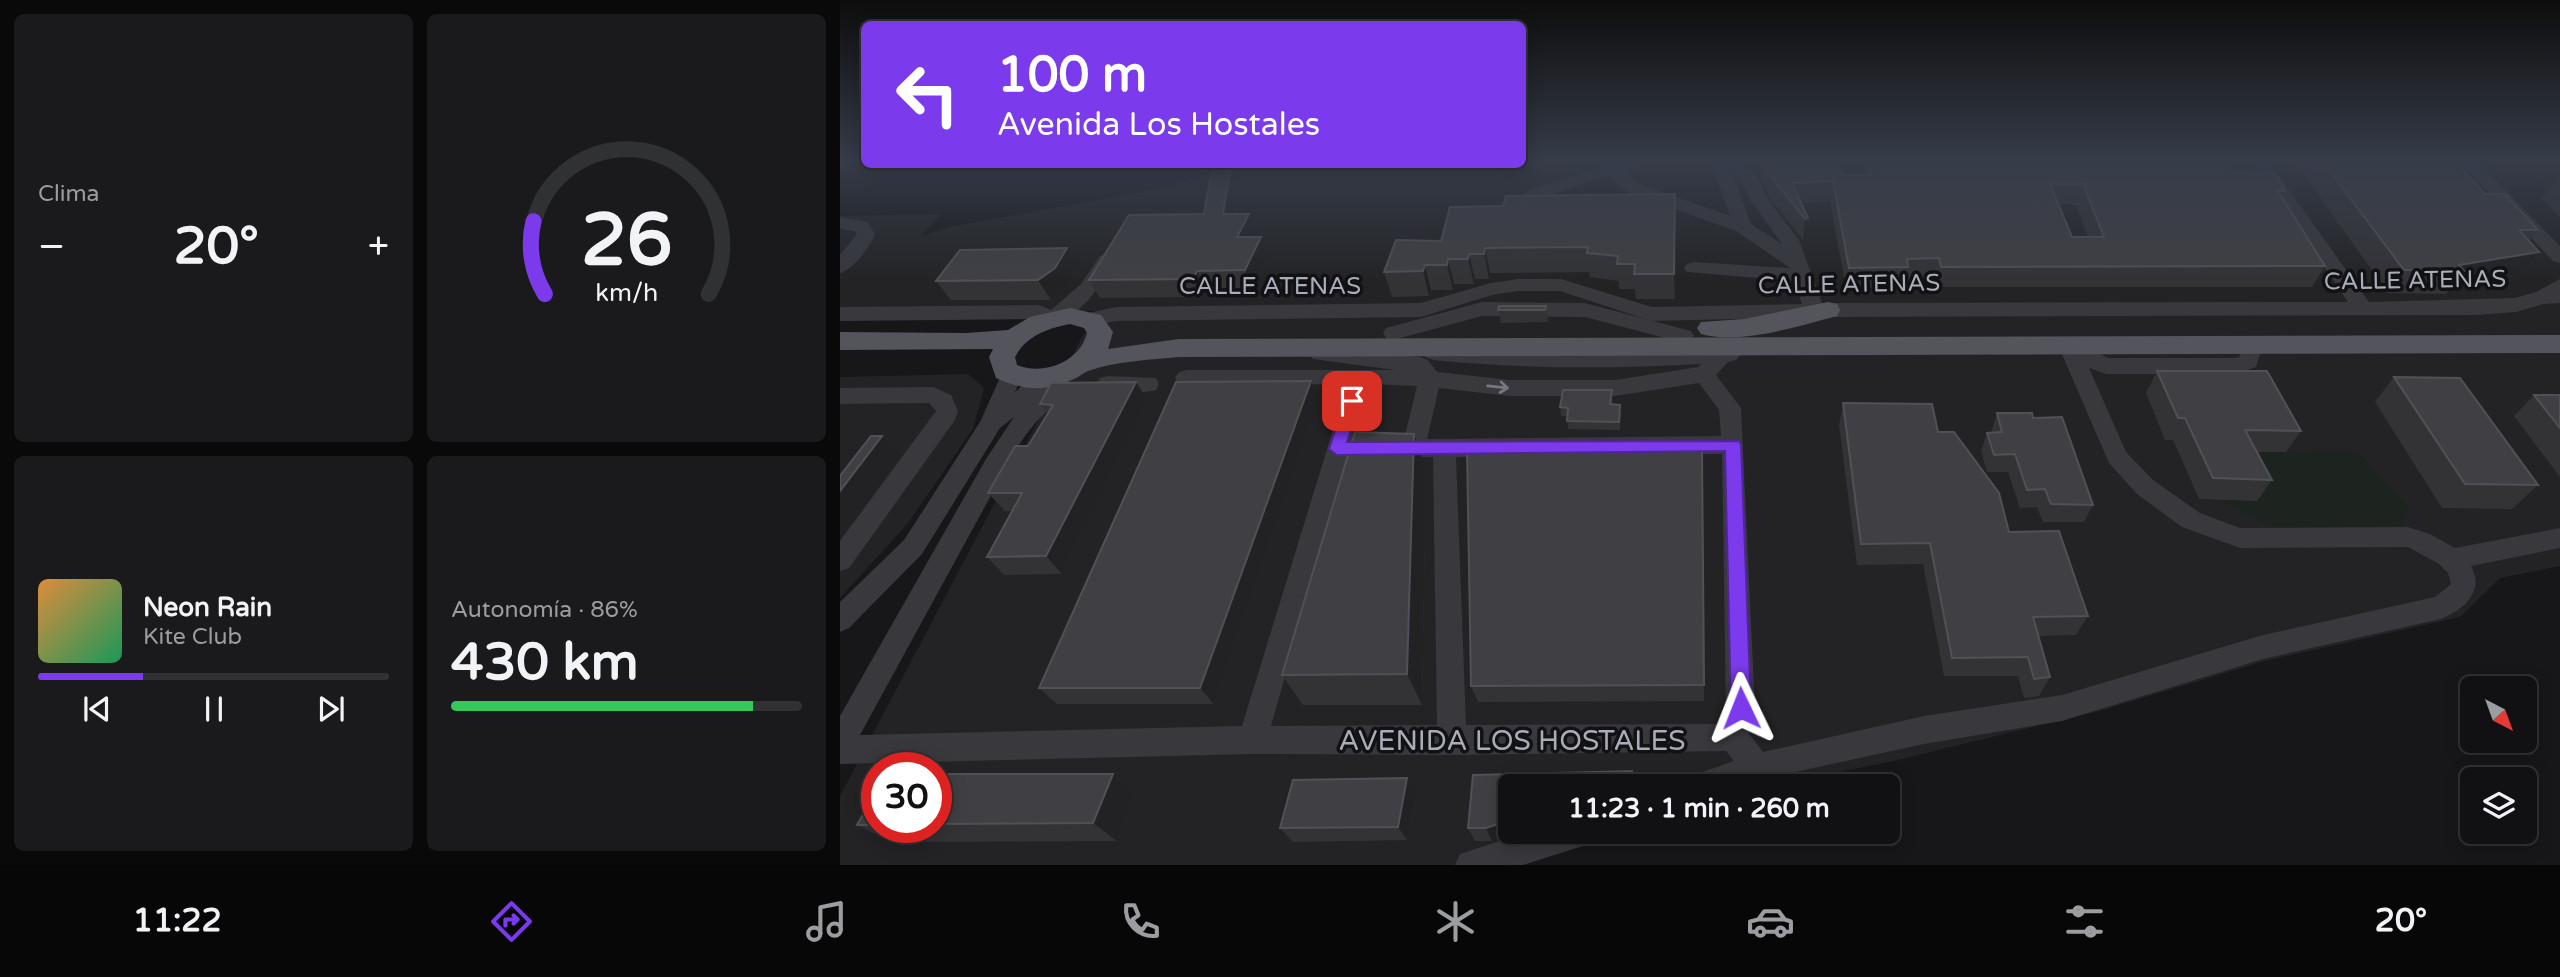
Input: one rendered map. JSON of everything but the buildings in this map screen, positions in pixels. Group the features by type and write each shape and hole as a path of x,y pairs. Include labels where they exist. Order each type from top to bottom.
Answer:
{"main road":[{"path":"1272,339 1301,334 1393,341 1643,320 1744,328 1821,310"},
{"path":"840,341 966,342 1016,336 1053,318 1156,341 2560,331"},
{"path":"1083,363 1094,353 1094,326"},
{"path":"1006,370 1005,348 1016,336"},
{"path":"2402,344 2560,337"},
{"path":"840,355 958,354 1032,380 1045,379 1083,363 1144,351 1393,341 1879,346 2560,344"}],"street":[{"path":"1514,207 1521,202"},
{"path":"1674,202 1743,227 1800,268"},
{"path":"1738,202 1743,227"},
{"path":"1761,202 1790,240 1800,268 1821,310"},
{"path":"2289,202 2363,308"},
{"path":"2512,202 2552,240 2560,257"},
{"path":"840,223 860,226 866,234 840,267"},
{"path":"2552,240 2560,268"},
{"path":"840,314 990,315 1039,312 1053,318 1088,289 1117,244"},
{"path":"1694,268 1800,268"},
{"name":"CALLE ATENAS","path":"1094,326 1162,313 1397,312 1446,305 1473,293 1518,285 1562,285 1643,320"},
{"path":"1088,289 1094,326"},
{"name":"CALLE ATENAS","path":"1821,310 2500,307 2554,293"},
{"path":"1446,305 1482,309 1585,310 1643,320 1684,336"},
{"path":"1393,341 1482,309"},
{"path":"990,315 1011,319 1016,336"},
{"path":"1393,341 1504,360 1633,360 1714,364 1879,346"},
{"path":"1740,774 1924,730 2062,708 2263,648 2441,607 2452,602 2461,592 2463,576 2454,559 2429,544 2409,537 2240,538 2191,520 2145,487 2117,457 2068,345"},
{"path":"1179,348 1328,354 1420,365 1430,379 1413,448"},
{"path":"1186,377 1360,376 1430,379 1510,388 1615,388 1714,364"},
{"path":"1714,364 1730,408 1733,445 1741,708 1739,724 1730,732 1757,768"},
{"path":"840,620 913,547 989,425 1006,370"},
{"path":"1252,740 1360,376"},
{"path":"989,425 1045,379"},
{"path":"840,744 994,465 1018,428 1037,407 1061,391 1083,384 1148,384"},
{"path":"840,396 933,395 943,401 947,411 944,420 840,560"},
{"path":"1337,449 1733,445"},
{"path":"1444,448 1452,741"},
{"path":"2454,559 2560,538"},
{"name":"AVENIDA LOS HOSTALES","path":"840,750 1252,740 1706,740 1723,738 1730,732"},
{"path":"1471,865 1541,844"}],"shaded area":[{"path":"1085,202 2560,202 2560,566 2500,578 2460,617 2265,661 2103,710 1828,774 1498,774 1498,844 1567,844 1503,865 840,865 840,796 861,756 861,843 952,843 952,752 863,752 1096,311 840,317 840,216 941,214 921,236 949,227"},
{"path":"968,374 984,388 973,429 908,523 840,598 840,377"},
{"path":"2355,451 2409,510 2397,530 2270,527 2221,500 2256,501 2232,452"}],"route":[{"path":"1352,401 1337,449 1733,445 1741,708"}]}
